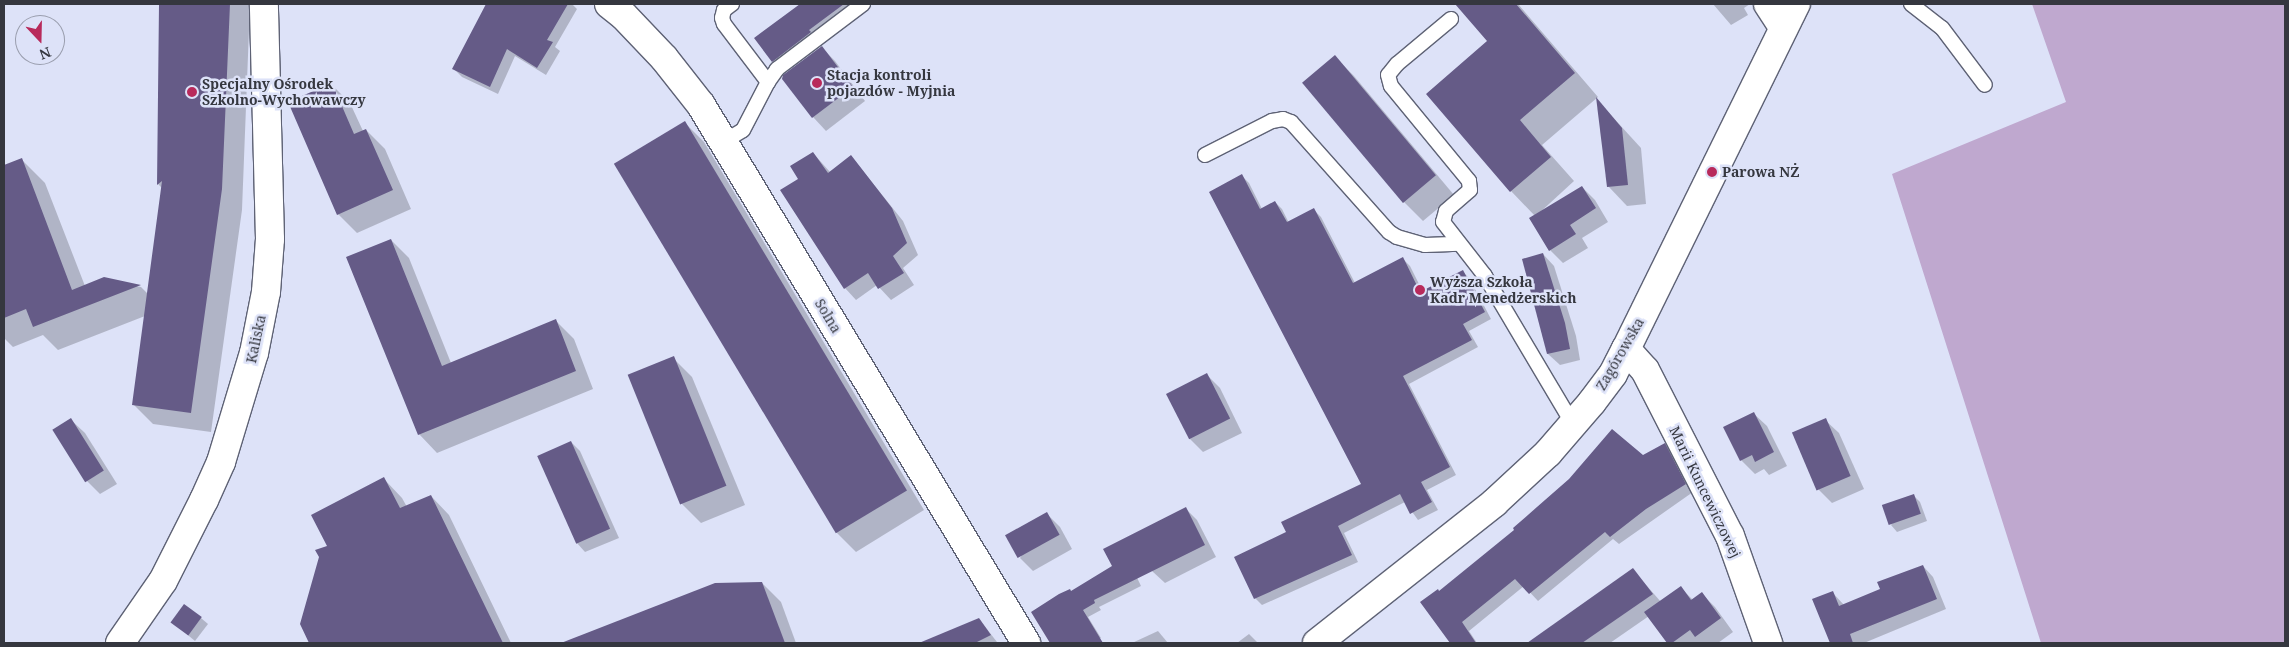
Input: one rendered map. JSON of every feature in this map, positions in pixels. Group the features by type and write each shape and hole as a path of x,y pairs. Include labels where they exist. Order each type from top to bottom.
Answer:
{"street":[{"name":"Kaliska","path":"120,643 163,581 204,500 224,453 254,353 266,292 270,239 264,4"},
{"name":"Solna","path":"609,4 624,16 664,58 701,105 1026,643"},
{"path":"1768,4 1783,27"},
{"name":"Zagórowska","path":"1318,643 1494,504 1542,459 1613,374 1796,4"},
{"name":"Marii Kuncewiczowej","path":"1626,349 1645,370 1730,536 1768,643"}],"lane":[{"path":"732,4 724,10 722,18 724,24 768,82"},
{"path":"723,142 743,130 768,82 777,69 863,4"},
{"path":"1911,4 1942,28 1985,85"},
{"path":"1451,19 1397,64 1388,76 1391,86 1469,181 1470,190 1446,211 1443,222 1485,276 1573,424"},
{"path":"1205,155 1272,121 1283,119 1291,122 1389,232 1396,237 1425,245 1459,244"}],"shaded area":[{"path":"2032,4 2285,4 2285,643 2041,643 1892,174 2066,102"}],"building":[{"path":"159,4 230,4 222,189 191,413 132,405 162,181 157,185"},
{"path":"486,4 568,4 547,40 553,42 537,68 507,49 490,87 452,69"},
{"path":"800,4 844,4 809,30 811,32 772,62 754,38"},
{"path":"1455,4 1516,4 1575,73 1520,120 1551,157 1510,192 1426,94 1487,41"},
{"name":"Stacja kontroli pojazdów - Myjnia","path":"822,46 853,87 812,118 782,79 783,75"},
{"path":"1335,55 1436,175 1403,203 1302,83"},
{"path":"332,83 354,134 366,129 393,190 337,215 288,102"},
{"path":"1596,97 1622,128 1628,185 1607,187"},
{"path":"685,121 907,490 836,533 614,164"},
{"path":"813,152 828,173 851,155 892,208 907,243 893,256 904,273 878,289 868,273 844,289 780,190 798,179 790,166"},
{"path":"22,158 72,290 104,277 141,285 33,327 26,309 4,318 4,165"},
{"path":"1242,174 1260,209 1275,201 1287,222 1314,208 1353,283 1403,257 1420,292 1463,270 1485,312 1463,324 1472,340 1403,376 1450,467 1421,482 1432,502 1410,514 1400,494 1338,526 1352,555 1254,599 1234,557 1286,532 1281,522 1361,484 1209,192"},
{"path":"1582,186 1596,208 1570,225 1576,234 1549,251 1529,218"},
{"path":"391,239 442,366 556,319 576,371 418,435 346,257"},
{"path":"1543,253 1565,323 1570,349 1547,354 1522,259"},
{"path":"674,356 726,486 680,505 628,375"},
{"path":"1207,373 1230,418 1189,439 1166,394"},
{"path":"1754,412 1774,452 1755,462 1752,455 1740,461 1723,427"},
{"path":"71,418 104,471 85,482 52,430"},
{"path":"1826,418 1851,476 1817,490 1792,432"},
{"path":"1612,429 1643,455 1665,443 1686,484 1646,509 1610,537 1605,532 1529,594 1515,579 1462,622 1476,643 1450,643 1420,602 1438,589 1439,591 1514,530 1513,528 1569,479"},
{"path":"571,441 610,529 576,544 537,456"},
{"path":"384,477 400,508 431,495 503,643 309,643 300,624 319,557 315,550 327,546 311,515"},
{"path":"1914,494 1921,514 1889,525 1882,505"},
{"path":"1186,507 1205,545 1094,600 1095,603 1083,610 1103,643 1050,643 1031,612 1059,594 1070,589 1071,591 1112,566 1103,549"},
{"path":"1047,512 1060,535 1018,558 1005,535"},
{"path":"1923,565 1937,599 1850,634 1853,643 1830,643 1812,599 1833,591 1839,606 1880,589 1877,582"},
{"path":"1633,568 1653,594 1582,643 1527,643"},
{"path":"762,582 785,643 561,643 715,583"},
{"path":"1681,586 1691,600 1702,592 1721,618 1695,637 1690,630 1672,643 1667,643 1644,612"},
{"path":"184,604 202,617 188,636 170,623"},
{"path":"979,618 991,635 975,643 919,643"}],"place":[{"name":"Stacja kontroli pojazdów - Myjnia","path":"817,83"},
{"name":"Specjalny Ośrodek Szkolno-Wychowawczy","path":"192,92"},
{"name":"Parowa NŻ","path":"1712,172"},
{"name":"Wyższa Szkoła Kadr Menedżerskich","path":"1420,290"}]}
